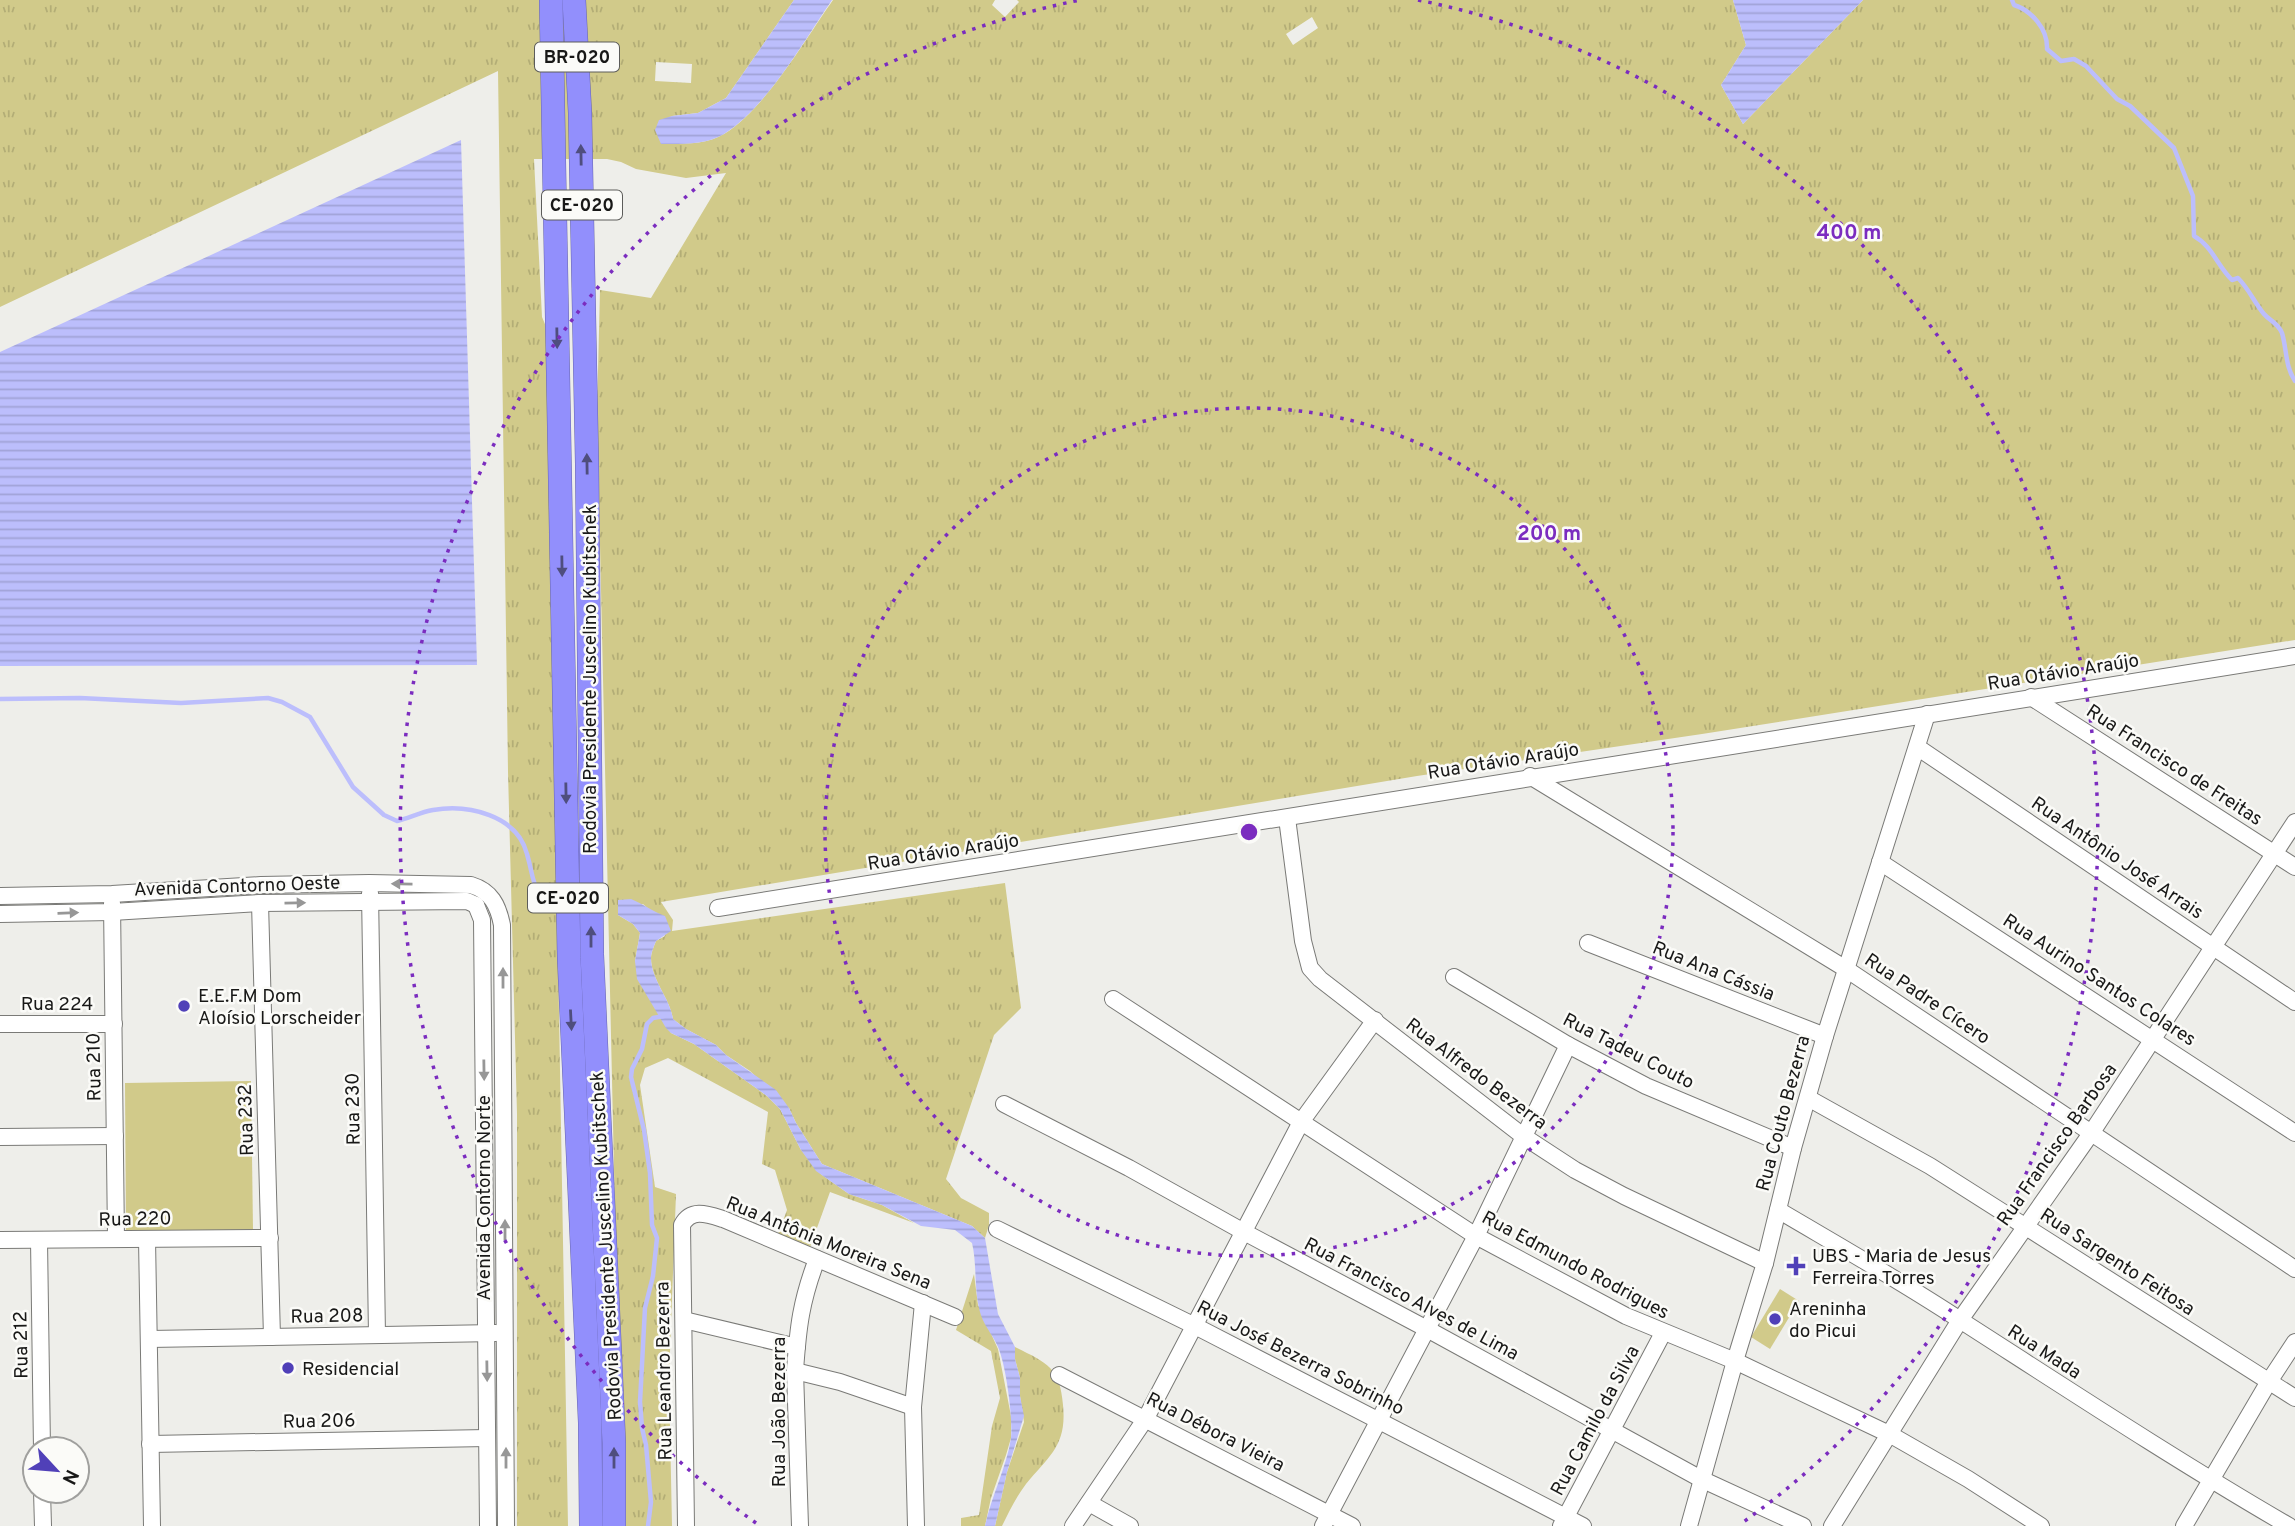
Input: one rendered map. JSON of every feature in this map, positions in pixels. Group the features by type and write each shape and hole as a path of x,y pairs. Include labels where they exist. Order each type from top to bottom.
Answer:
{"highway":[{"path":"535,0 541,52 546,76 552,87"},
{"name":"Rodovia Presidente Juscelino Kubitschek","path":"551,0 569,958 589,1409 591,1526"},
{"name":"Rodovia Presidente Juscelino Kubitschek","path":"574,0 580,113 587,464 592,954 614,1443 614,1526"},
{"path":"580,113 590,0"}],"street":[{"name":"Rua Otávio Araújo","path":"718,908 1287,818 1530,776 1845,729 2295,656"},
{"name":"Rua Francisco de Freitas","path":"2031,697 2295,867"},
{"name":"Rua Couto Bezerra","path":"1689,1526 1765,1263 1793,1148 1825,1036 1927,714"},
{"name":"Rua Antônio José Arrais","path":"1917,747 2295,1002"},
{"name":"Rua Padre Cícero","path":"1530,776 1846,969 2295,1269"},
{"name":"Rua Alfredo Bezerra","path":"1287,818 1303,941 1310,968 1334,991 1523,1136 1575,1170 1765,1263"},
{"name":"Rua Francisco Barbosa","path":"1832,1526 1960,1320 2092,1132 2295,822"},
{"name":"Rua Aurino Santos Colares","path":"1880,862 2295,1133"},
{"name":"Avenida Contorno Oeste","path":"0,896 369,883 471,885 482,888 491,896"},
{"name":"Rua 230","path":"369,883 377,1335"},
{"name":"Rua 210","path":"112,894 116,1239"},
{"path":"475,905 491,896"},
{"name":"Avenida Contorno Norte","path":"491,896 500,912 502,925 506,1526"},
{"name":"Avenida Contorno Oeste","path":"0,914 112,912 260,903 467,901 475,905"},
{"name":"Rua 232","path":"260,903 272,1337"},
{"name":"Avenida Contorno Norte","path":"475,905 482,920 488,1526"},
{"name":"Rua Ana Cássia","path":"1588,943 1825,1036"},
{"name":"Rua Tadeu Couto","path":"1454,977 1568,1045 1646,1086 1793,1148"},
{"name":"Rua Edmundo Rodrigues","path":"1113,999 1476,1236 1663,1333 1735,1361 1891,1435 1968,1479 2041,1526"},
{"path":"1073,1526 1146,1418 1301,1122 1375,1020"},
{"name":"Rua 224","path":"0,1024 114,1024"},
{"path":"1327,1520 1476,1236 1568,1045"},
{"name":"Rua Sargento Feitosa","path":"1808,1098 1930,1166 2295,1398"},
{"name":"Rua Francisco Alves de Lima","path":"1004,1104 1129,1168 1701,1479 1802,1526"},
{"path":"0,1137 115,1136"},
{"name":"Rua Mada","path":"1779,1210 1960,1320 2211,1481 2289,1526"},
{"name":"Rua Antônia Moreira Sena","path":"686,1217 694,1214 715,1217 955,1317"},
{"name":"Rua Leandro Bezerra","path":"686,1217 682,1226 686,1526"},
{"name":"Rua José Bezerra Sobrinho","path":"997,1229 1380,1420 1564,1521 1583,1526"},
{"name":"Rua 220","path":"0,1240 270,1238"},
{"path":"146,1239 152,1526"},
{"name":"Rua 212","path":"39,1240 42,1435"},
{"name":"Rua João Bezerra","path":"800,1526 795,1371 803,1295 817,1259"},
{"path":"916,1526 913,1407 923,1303"},
{"path":"684,1320 797,1347"},
{"name":"Rua 208","path":"149,1339 505,1333"},
{"name":"Rua Camilo da Silva","path":"1564,1521 1663,1333"},
{"path":"2184,1526 2295,1342"},
{"path":"795,1371 840,1382 913,1407"},
{"name":"Rua Débora Vieira","path":"1059,1374 1146,1418 1327,1520 1352,1526"},
{"name":"Rua 206","path":"150,1444 488,1438"},
{"path":"488,1497 506,1497"},
{"path":"1089,1503 1130,1526"},
{"path":"42,1505 43,1526"}],"green space":[{"path":"0,0 794,0 726,98 698,113 672,116 661,144 669,144 694,143 717,138 740,122 783,73 833,0 995,0 992,5 1005,17 1019,2 1017,0 1733,0 1746,45 1721,85 1743,124 1863,0 2295,0 2295,640 1702,734 1417,776 661,902 673,920 672,931 1005,883 1021,1008 994,1035 946,1179 961,1198 989,1213 985,1238 972,1226 822,1164 789,1108 750,1071 716,1045 673,1019 652,966 651,956 656,941 665,936 651,911 643,904 618,915 633,924 640,933 635,961 671,1033 694,1044 767,1096 780,1109 801,1150 822,1175 849,1194 882,1205 914,1223 830,1192 809,1250 778,1234 787,1210 775,1170 762,1164 768,1112 668,1058 645,1068 640,1085 655,1187 676,1194 669,1378 672,1526 622,1526 597,411 600,290 651,298 726,173 686,178 636,169 607,159 534,159 542,317 547,329 568,1526 517,1526 517,1114 508,772 498,71 0,307","holes":["1312,17 1318,28 1293,45 1286,34","656,62 692,64 691,83 655,81"]},
{"path":"251,1081 253,1230 126,1232 125,1083"},
{"path":"974,1274 978,1305 998,1349 1011,1416 1011,1438 991,1498 985,1526 961,1526 961,1518 979,1515 992,1426 1000,1398 991,1351 956,1330"},
{"name":"Areninha do Picui","path":"1780,1289 1799,1301 1770,1349 1751,1337"},
{"path":"1015,1347 1036,1357 1055,1374 1061,1392 1064,1419 1055,1449 1022,1489 1002,1526 995,1526 1007,1472 1024,1422"}],"water":[{"path":"794,0 832,0 783,73 755,108 717,138 694,143 661,144 655,130 659,120 698,113 726,98"},
{"path":"1733,0 1863,0 1743,124 1721,85 1746,45"},
{"path":"461,140 477,665 0,666 0,352"},
{"path":"631,899 665,916 671,931 656,941 651,958 654,974 673,1019 716,1045 776,1090 822,1164 972,1226 985,1238 998,1314 1015,1347 1024,1416 1007,1472 995,1526 985,1526 1009,1449 1011,1418 1001,1355 979,1308 972,1243 955,1230 921,1226 882,1205 849,1194 816,1171 801,1150 780,1109 767,1096 694,1044 666,1028 637,979 635,961 640,933 633,924 618,915 618,900"}],"waterway":[{"path":"2012,0 2014,5 2037,21 2045,34 2047,49 2061,61 2074,59 2086,66 2117,99 2130,106 2174,148 2193,196 2194,236 2205,245 2232,280 2238,278 2264,314 2276,324 2284,339 2289,370 2295,381"},
{"path":"0,699 80,698 181,703 268,698 282,702 310,717 353,787 384,815 397,821 433,810 461,809 489,815 502,821 522,841 538,890 557,907"},
{"path":"648,1526 651,1502 640,1402 645,1308 653,1276 657,1238 652,1225 650,1173 644,1130 631,1077 642,1049 647,1024 653,1018 664,1016"}],"place":[{"name":"E.E.F.M Dom Aloísio Lorscheider","path":"184,1006"},
{"name":"UBS - Maria de Jesus Ferreira Torres","path":"1796,1266"},
{"name":"Areninha do Picui","path":"1775,1319"},
{"name":"Residencial","path":"288,1368"}]}
